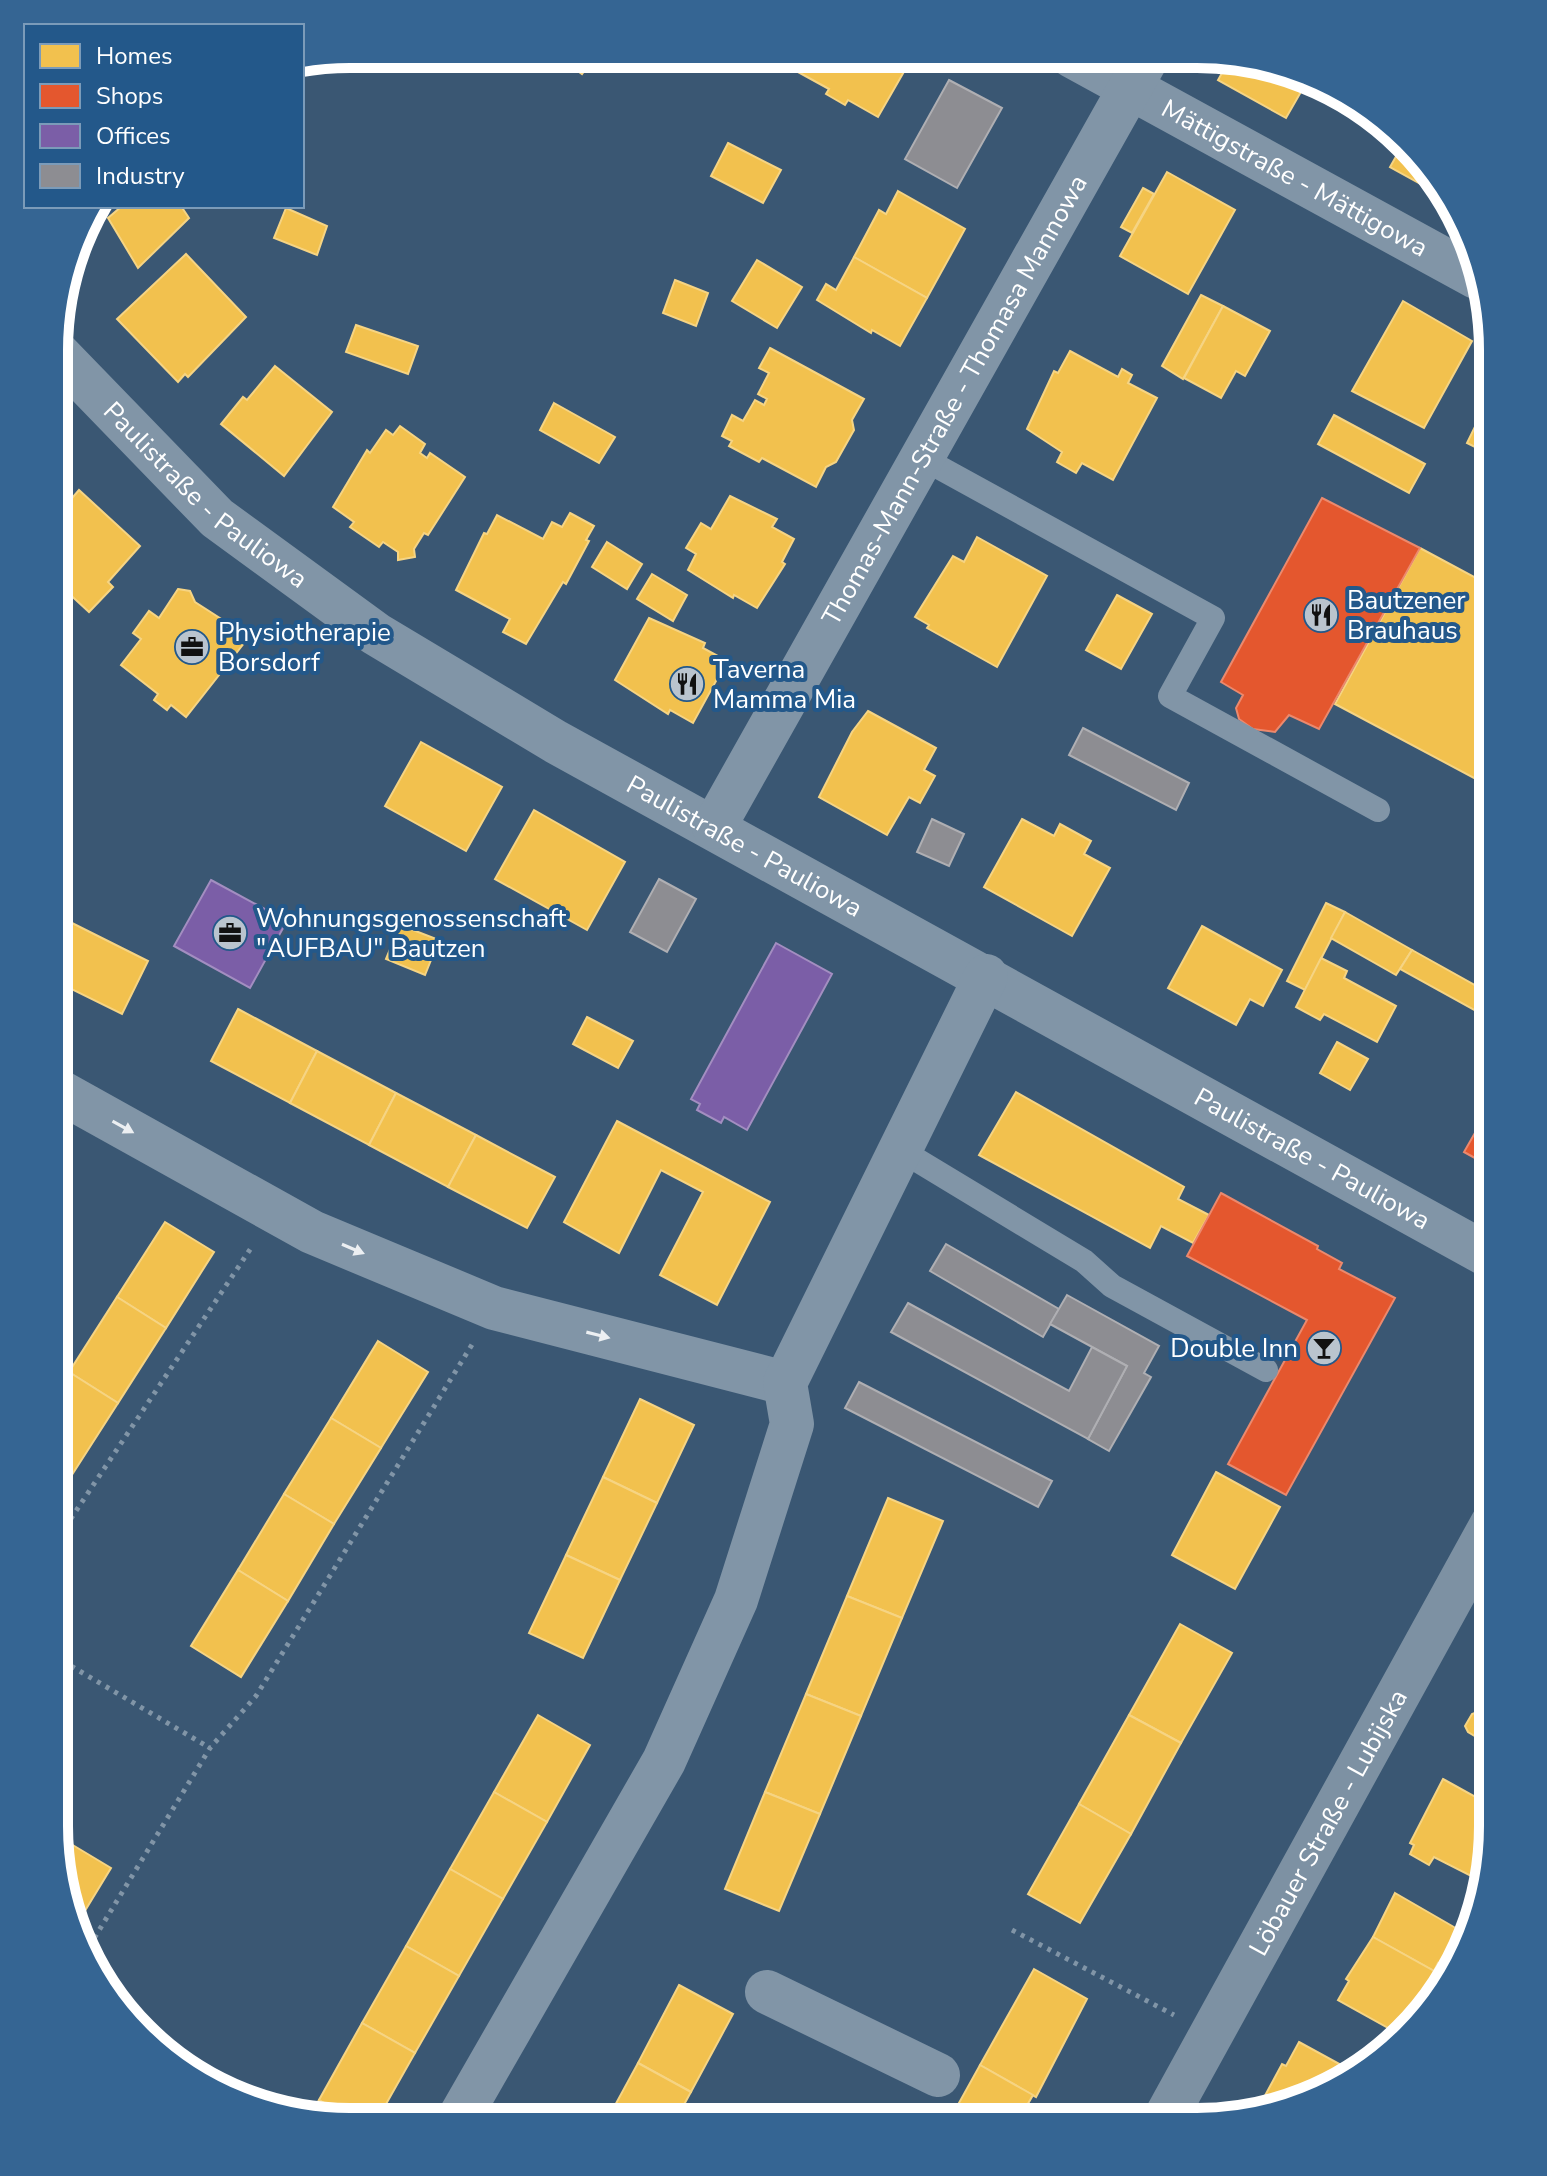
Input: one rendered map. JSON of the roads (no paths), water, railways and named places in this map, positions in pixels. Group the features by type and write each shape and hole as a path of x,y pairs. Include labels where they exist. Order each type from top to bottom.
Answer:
{"main road":[{"name":"Löbauer Straße - Lubijska","path":"1171,2108 1478,1549"}],"street":[{"name":"Mättigstraße - Mättigowa","path":"1139,72 1468,272"},
{"name":"Thomas-Mann-Straße - Thomasa Mannowa","path":"714,827 1139,72"},
{"name":"Paulistraße - Pauliowa","path":"68,364 217,518 376,634 556,742 986,976 1478,1250"},
{"path":"465,2108 664,1761 730,1613 792,1424 785,1383 986,976"},
{"path":"68,1096 312,1232 494,1308 785,1383"},
{"path":"767,1992 938,2075"}],"lane":[{"path":"922,458 1213,618 1170,696 1378,810"},
{"path":"902,1151 1084,1261 1112,1286 1266,1370"}],"place":[{"name":"Bautzener Brauhaus","path":"1321,615"},
{"name":"Physiotherapie Borsdorf","path":"192,647"},
{"name":"Taverna Mamma Mia","path":"687,684"},
{"name":"Wohnungsgenossenschaft \"AUFBAU\" Bautzen","path":"230,933"},
{"name":"Double Inn","path":"1324,1348"}]}
